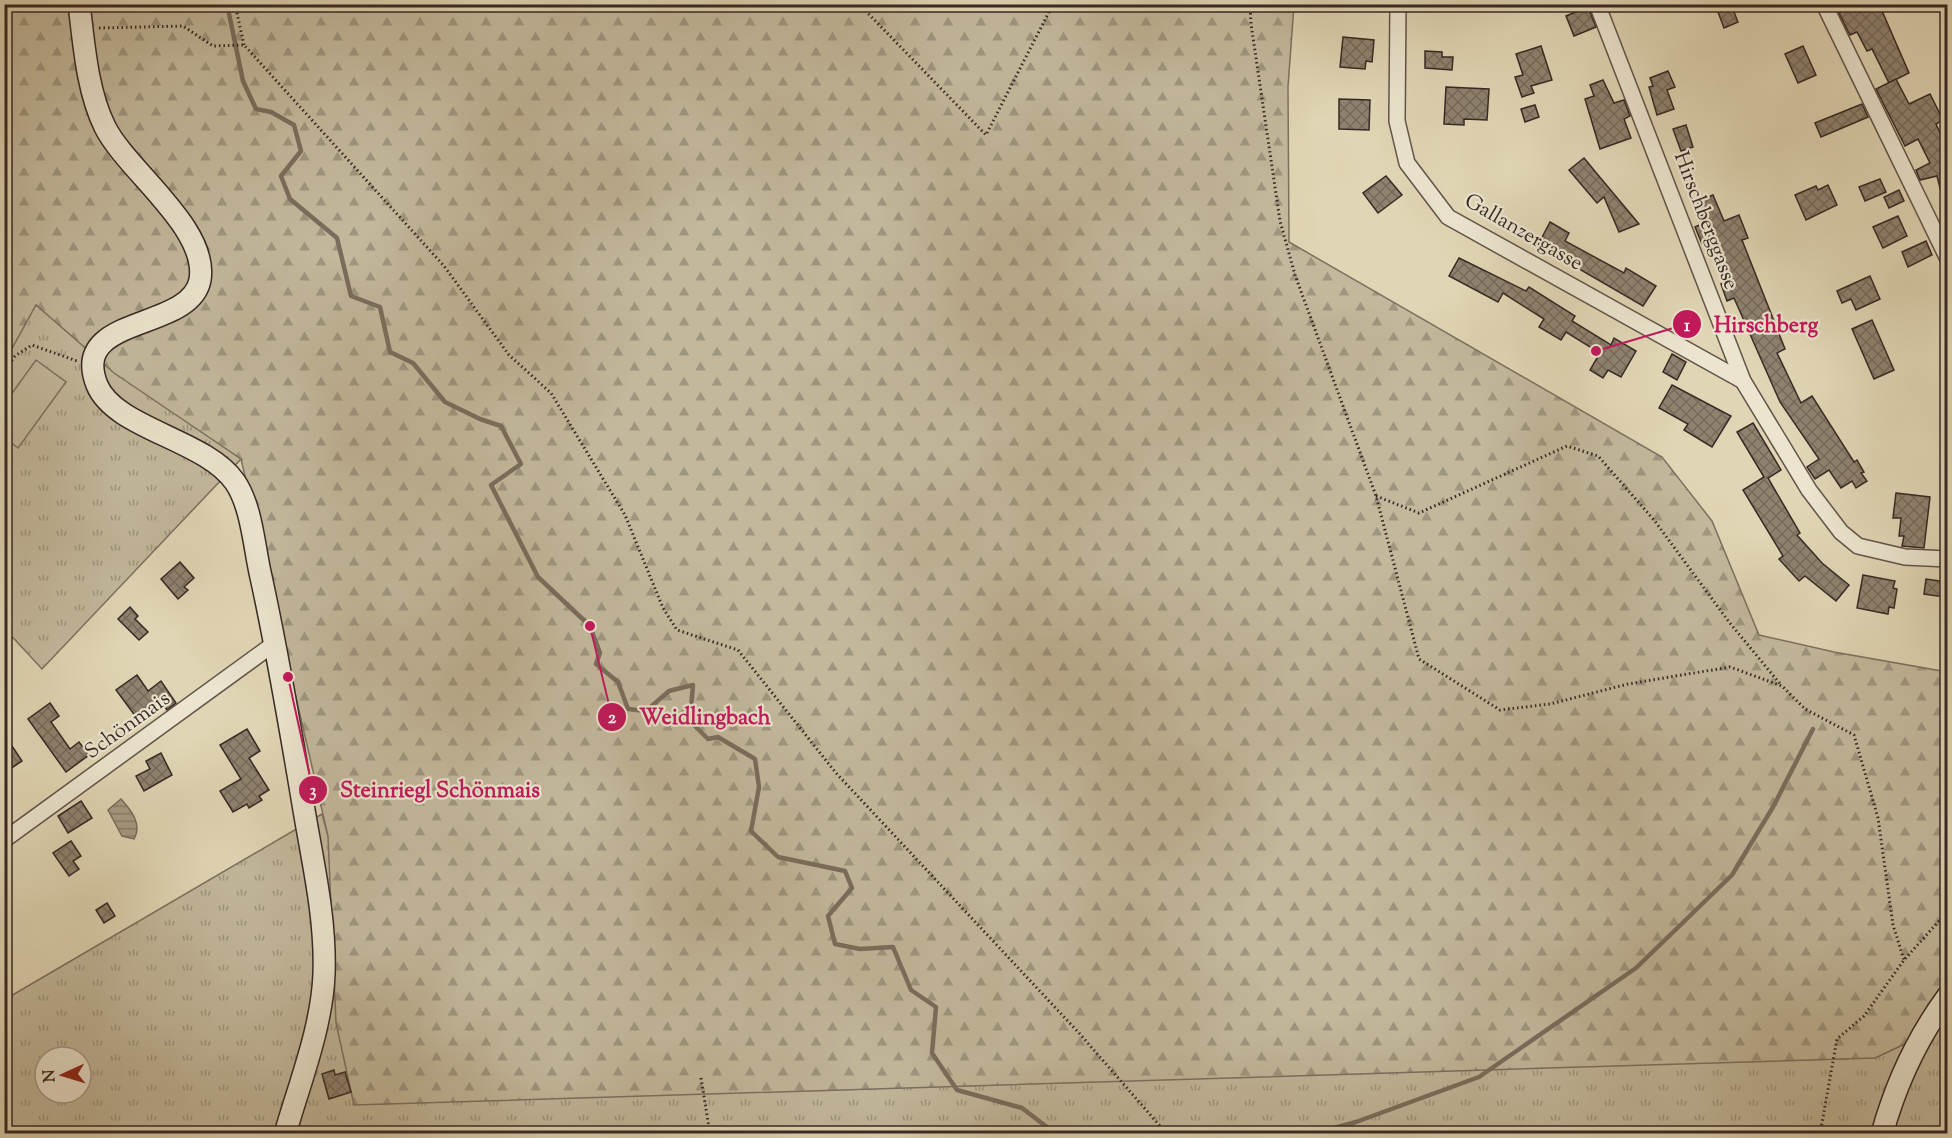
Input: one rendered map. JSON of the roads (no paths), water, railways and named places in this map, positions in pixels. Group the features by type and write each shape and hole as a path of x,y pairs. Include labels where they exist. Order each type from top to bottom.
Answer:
{"main road":[{"path":"79,4 93,87 103,122 122,153 186,230 194,245 200,275 196,291 189,299 165,314 130,327 109,338 97,352 93,366 97,386 114,407 208,457 228,473 238,487 245,504 276,644 315,873 324,952 321,999 285,1134"},
{"path":"1882,1134 1893,1096 1910,1056 1947,996"}],"street":[{"name":"Gallanzergasse","path":"1398,4 1396,121 1407,163 1448,217 1743,381"},
{"name":"Hirschberggasse","path":"1597,4 1743,381 1809,490 1841,532 1858,546 1875,552 1905,557 1947,559"},
{"path":"1824,4 1947,258"},
{"name":"Schönmais","path":"4,840 276,644"}],"waterway":[{"path":"227,4 243,81 256,109 271,112 294,125 301,151 281,176 290,199 337,238 351,296 380,307 390,352 413,363 445,402 480,419 501,426 521,464 491,485 538,577 590,626 600,653 596,664 618,682 628,709 646,711 669,691 693,685 690,721 708,739 718,737 755,759 759,787 751,831 778,857 845,871 852,888 828,916 835,944 860,949 893,947 911,990 936,1007 932,1053 957,1090 1022,1108 1056,1134"},
{"path":"1312,1134 1356,1122 1479,1077 1636,968 1732,875 1773,807 1813,729"}],"place":[{"name":"Hirschberg","path":"1596,351"},
{"name":"Weidlingbach","path":"590,626"},
{"name":"Steinriegl Schönmais","path":"288,677"}]}
